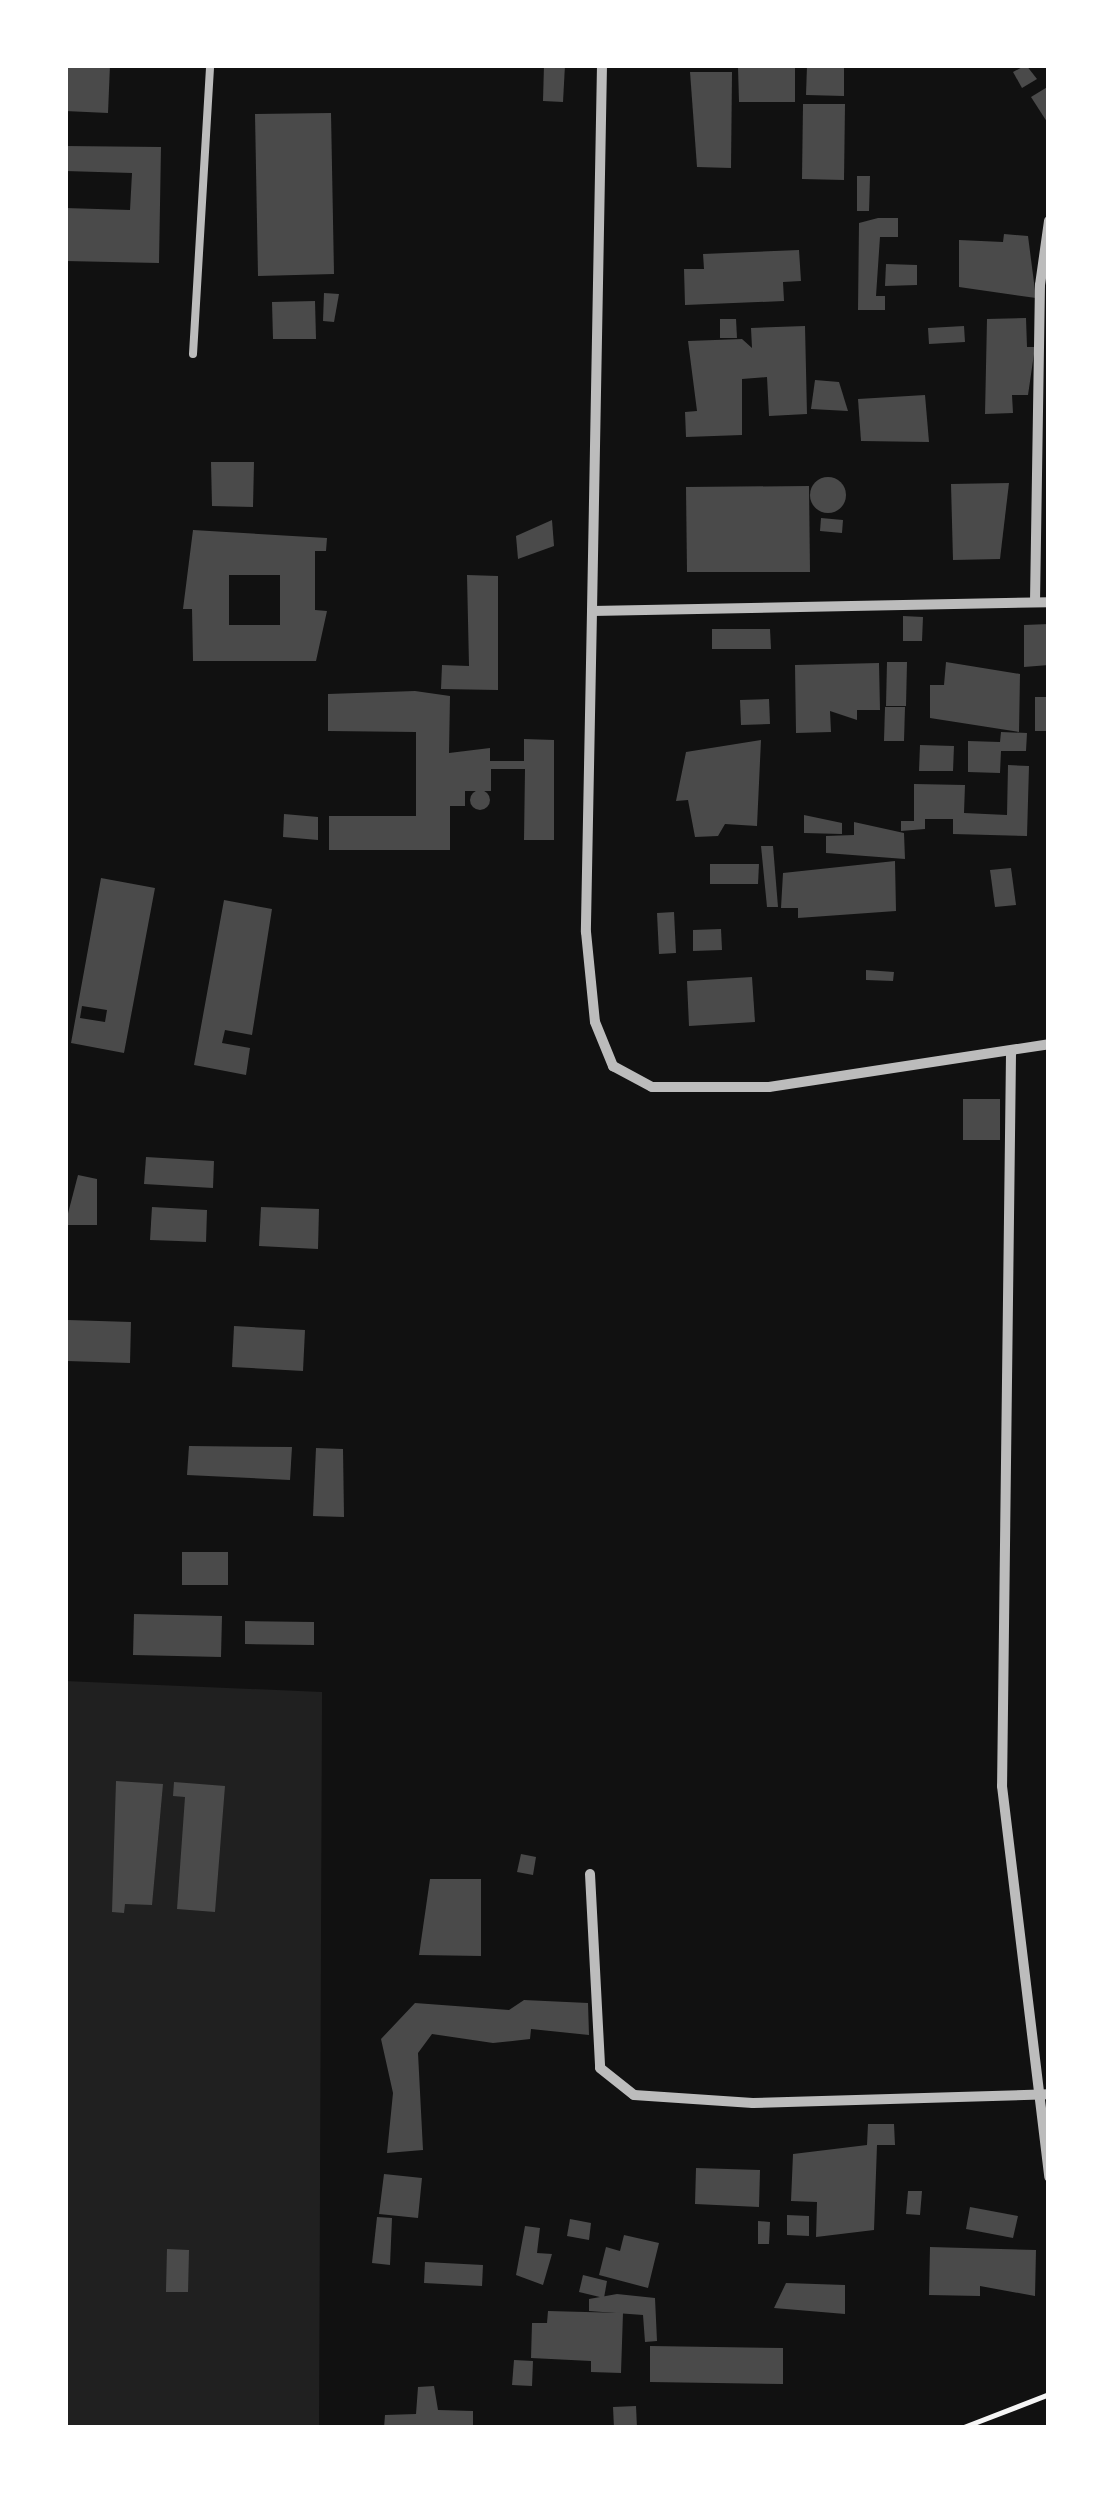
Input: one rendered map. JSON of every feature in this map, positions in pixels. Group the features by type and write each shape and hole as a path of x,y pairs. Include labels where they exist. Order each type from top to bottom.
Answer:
{"street":[{"path":"602,65 586,932 595,1022 613,1066 652,1087 769,1087 1011,1054 1049,1044"},
{"path":"1036,602 1049,222"},
{"path":"592,610 1049,602"},
{"path":"1011,1054 1002,1786 1046,2094 1049,2177"},
{"path":"590,1874 600,2068 634,2096 769,2103 1046,2094"}],"lane":[{"path":"194,354 210,65"}],"path":[{"path":"961,2428 1049,2394"}],"shaded area":[{"path":"65,1681 322,1692 319,2428 65,2428"}],"building":[{"path":"110,65 108,113 65,111 65,66"},
{"path":"544,65 565,65 563,102 543,101"},
{"path":"1026,65 1037,79 1022,88 1013,72"},
{"path":"807,66 844,66 844,96 806,95"},
{"path":"738,67 795,67 795,102 739,102"},
{"path":"690,72 732,72 731,168 697,167"},
{"path":"1049,86 1049,125 1031,97"},
{"path":"803,104 845,104 844,180 802,179"},
{"path":"331,113 334,274 258,276 255,114"},
{"path":"65,146 161,147 159,263 65,261 65,208 130,210 132,173 65,171"},
{"path":"857,176 870,176 869,211 857,211"},
{"path":"898,218 898,237 880,237 876,296 885,296 885,310 858,310 859,223"},
{"path":"1004,234 1028,236 1036,298 959,287 959,240 1003,242"},
{"path":"799,250 801,281 783,282 784,301 685,305 684,269 704,269 703,254"},
{"path":"886,264 917,265 917,285 885,286"},
{"path":"324,293 339,294 334,322 323,321"},
{"path":"315,301 316,339 273,339 272,302"},
{"path":"1026,318 1027,347 1035,347 1028,395 1012,395 1013,413 985,414 987,319"},
{"path":"720,319 736,319 737,338 720,338"},
{"path":"805,326 807,414 769,416 767,377 742,379 742,435 686,437 685,412 697,411 688,341 742,339 752,348 751,328"},
{"path":"964,326 965,342 929,344 928,328"},
{"path":"815,380 839,382 848,411 811,409"},
{"path":"925,395 929,442 861,441 858,399"},
{"path":"211,462 254,462 253,507 212,506"},
{"path":"828,477 841,482 846,495 841,508 828,513 815,508 810,495 815,482"},
{"path":"1009,483 1000,559 953,560 951,484"},
{"path":"809,486 810,572 687,572 686,487"},
{"path":"821,518 843,520 842,533 820,531"},
{"path":"552,520 554,546 518,559 516,536"},
{"path":"193,530 327,538 326,551 315,551 315,610 327,611 316,661 193,661 192,609 183,609","holes":["229,575 280,575 280,625 229,625"]},
{"path":"467,575 498,576 498,690 441,689 442,665 469,666"},
{"path":"903,616 923,617 922,641 903,641"},
{"path":"1049,624 1049,665 1024,667 1024,625"},
{"path":"712,629 770,629 771,649 712,649"},
{"path":"887,662 907,662 906,706 886,706"},
{"path":"946,662 1020,674 1019,732 930,718 930,685 944,685"},
{"path":"879,663 880,710 857,710 857,720 830,711 831,732 796,733 795,665"},
{"path":"415,691 450,696 449,753 490,748 490,761 524,761 524,739 554,740 554,840 524,840 525,769 491,769 491,791 465,791 465,806 450,806 450,850 329,850 329,816 416,816 416,732 328,731 328,694"},
{"path":"1035,697 1049,697 1049,731 1035,731"},
{"path":"769,699 770,724 741,725 740,700"},
{"path":"885,707 905,707 904,741 884,741"},
{"path":"1001,732 1027,733 1026,751 1001,751 1000,773 968,772 968,741 1000,742"},
{"path":"761,740 757,826 725,824 718,836 695,837 688,800 676,801 686,752"},
{"path":"920,745 954,746 953,771 919,771"},
{"path":"1008,765 1029,766 1027,836 953,834 953,819 925,819 925,829 901,831 901,821 914,821 914,784 965,785 964,813 1007,815"},
{"path":"476,790 484,790 490,800 484,810 476,810 470,804 470,796"},
{"path":"284,814 318,817 318,840 283,837"},
{"path":"804,815 842,823 842,834 804,833"},
{"path":"854,822 904,833 905,859 826,853 826,836 854,835"},
{"path":"761,846 773,846 778,907 767,907"},
{"path":"895,861 896,911 798,918 798,908 781,908 783,873"},
{"path":"710,864 759,864 758,884 710,884"},
{"path":"1011,868 1016,905 995,907 990,870"},
{"path":"101,878 155,888 124,1053 71,1043","holes":["82,1006 107,1010 105,1022 80,1018"]},
{"path":"224,900 272,909 252,1035 225,1030 222,1043 250,1048 246,1075 194,1065"},
{"path":"674,912 676,953 659,954 657,913"},
{"path":"721,929 722,950 693,951 693,930"},
{"path":"866,970 894,972 893,981 866,980"},
{"path":"752,977 755,1022 689,1026 687,981"},
{"path":"963,1099 1000,1099 1000,1140 963,1140"},
{"path":"146,1157 214,1161 213,1188 144,1184"},
{"path":"78,1175 97,1179 97,1225 65,1225"},
{"path":"152,1207 207,1210 206,1242 150,1240"},
{"path":"261,1207 319,1209 318,1249 259,1246"},
{"path":"68,1320 131,1322 130,1363 67,1361"},
{"path":"234,1326 305,1330 303,1371 232,1367"},
{"path":"189,1446 292,1447 290,1480 187,1475"},
{"path":"316,1448 343,1449 344,1517 313,1516"},
{"path":"182,1552 228,1552 228,1585 182,1585"},
{"path":"134,1614 222,1616 221,1657 133,1655"},
{"path":"245,1621 314,1622 314,1645 245,1644"},
{"path":"116,1781 163,1784 152,1905 125,1904 124,1913 112,1912"},
{"path":"174,1782 225,1786 215,1912 177,1909 185,1797 173,1796"},
{"path":"521,1854 536,1857 533,1875 517,1872"},
{"path":"430,1879 481,1879 481,1956 419,1955"},
{"path":"524,2000 588,2003 589,2035 531,2029 530,2039 493,2043 432,2034 418,2053 423,2150 387,2153 393,2093 381,2039 415,2003 509,2010"},
{"path":"868,2124 894,2124 895,2145 877,2145 874,2230 816,2237 817,2202 791,2201 793,2154 867,2145"},
{"path":"696,2168 760,2170 759,2207 695,2204"},
{"path":"384,2174 422,2178 418,2218 379,2214"},
{"path":"908,2191 922,2191 920,2215 906,2214"},
{"path":"970,2207 1018,2216 1013,2238 966,2229"},
{"path":"787,2215 809,2216 809,2236 787,2235"},
{"path":"377,2217 392,2218 390,2265 372,2263"},
{"path":"570,2219 591,2223 589,2240 567,2236"},
{"path":"758,2221 770,2222 769,2244 758,2244"},
{"path":"525,2226 540,2228 537,2253 552,2254 543,2285 516,2275"},
{"path":"624,2235 659,2243 648,2288 599,2275 606,2247 620,2251"},
{"path":"930,2247 1036,2250 1035,2296 980,2286 980,2296 929,2295"},
{"path":"167,2249 189,2250 188,2292 166,2292"},
{"path":"425,2262 483,2265 482,2286 424,2283"},
{"path":"583,2275 607,2281 604,2298 579,2292"},
{"path":"786,2283 845,2285 845,2314 774,2308"},
{"path":"617,2294 655,2298 657,2341 645,2342 643,2315 589,2311 589,2299"},
{"path":"548,2311 623,2313 621,2373 591,2372 591,2361 531,2358 532,2323 547,2323"},
{"path":"650,2346 783,2348 783,2384 650,2382"},
{"path":"514,2360 533,2361 532,2386 512,2385"},
{"path":"434,2386 438,2410 473,2411 473,2428 384,2428 385,2415 416,2414 418,2387"},
{"path":"636,2406 637,2428 614,2428 613,2407"}]}
